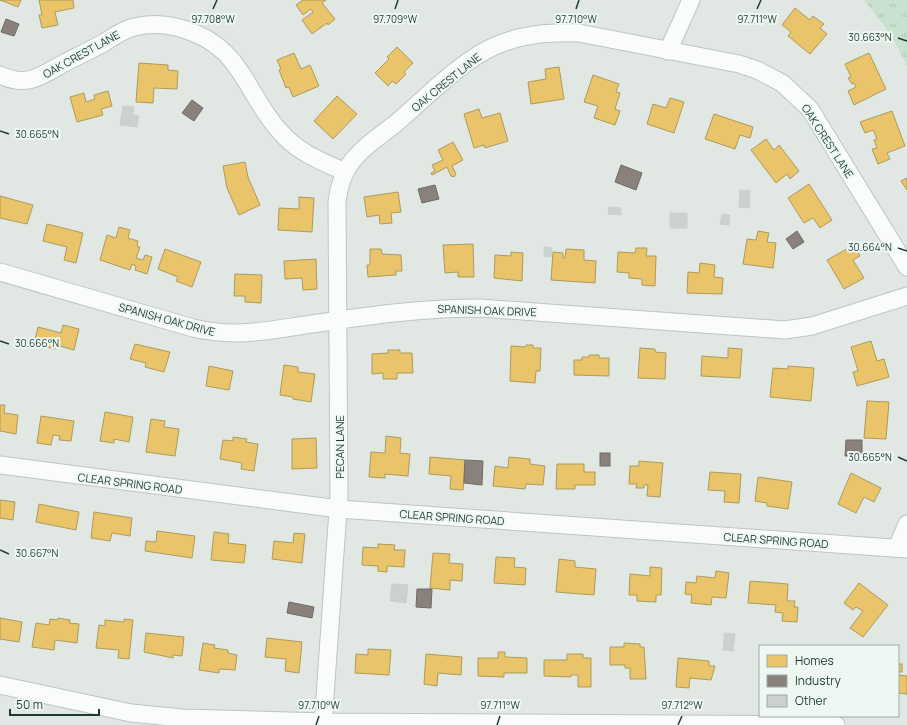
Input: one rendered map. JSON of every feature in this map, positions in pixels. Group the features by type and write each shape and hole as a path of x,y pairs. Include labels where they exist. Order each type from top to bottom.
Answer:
{"street":[{"path":"668,51 691,0"},
{"name":"OAK CREST LANE","path":"0,75 19,81 37,78 119,33 134,27 157,25 190,30 210,40 231,58 273,123 285,137 305,154 345,172 360,154 468,62 495,46 515,38 543,33 578,33 739,64 757,70 782,83 797,95 816,117 907,267"},
{"name":"PECAN LANE","path":"323,723 339,509 340,452 337,201 338,187 345,172"},
{"name":"SPANISH OAK DRIVE","path":"0,272 213,332 243,334 425,309 480,308 785,330 812,326 907,296"},
{"name":"CLEAR SPRING ROAD","path":"0,465 339,509 902,549"},
{"path":"902,549 907,524"},
{"path":"0,685 86,704 149,715 182,718 323,723 836,725"}],"green space":[{"path":"864,0 907,0 907,66 891,35"}],"building: Homes":[{"path":"0,0 21,0 18,7"},
{"path":"39,0 73,0 74,8 55,12 58,25 42,28 39,15 42,15"},
{"path":"303,0 326,0 322,3 335,19 328,25 327,23 312,34 302,20 313,12 311,9 303,15 296,5"},
{"path":"795,8 810,20 813,16 824,24 820,28 827,34 810,54 788,36 791,32 782,25"},
{"path":"397,47 413,63 404,72 406,74 396,84 392,81 388,86 375,73 389,59 387,57"},
{"path":"294,53 301,69 310,65 319,86 293,97 289,87 286,88 277,60"},
{"path":"869,53 886,89 854,105 848,91 856,87 848,78 851,77 845,64"},
{"path":"139,63 168,65 168,70 178,71 177,89 154,88 153,103 136,102"},
{"path":"559,67 564,99 531,104 528,82 546,79 545,69"},
{"path":"593,75 619,84 616,92 620,93 615,109 620,111 615,125 594,118 598,106 584,102"},
{"path":"108,91 112,106 101,109 103,115 77,122 70,97 84,93 86,102 95,99 94,95"},
{"path":"337,96 357,114 333,139 314,121"},
{"path":"670,98 684,102 674,133 647,124 653,104 666,108"},
{"path":"479,109 482,118 500,113 508,141 485,148 484,145 474,148 464,114"},
{"path":"892,111 905,146 887,153 890,159 878,164 872,149 877,148 874,140 877,139 873,130 865,133 860,122"},
{"path":"714,114 753,127 750,138 740,135 735,149 705,139"},
{"path":"766,139 774,150 779,145 799,171 790,179 787,174 776,183 751,150"},
{"path":"453,142 463,160 452,166 456,174 454,177 451,176 447,167 432,175 431,173 435,171 432,165 443,160 438,150"},
{"path":"245,162 248,177 260,205 239,215 227,188 223,166"},
{"path":"907,178 907,190 901,181"},
{"path":"809,184 832,220 820,228 813,218 804,223 788,198"},
{"path":"398,192 401,212 391,213 392,223 380,224 379,215 367,217 364,197"},
{"path":"0,196 33,205 27,224 0,218"},
{"path":"299,197 314,198 312,232 278,230 279,208 299,209"},
{"path":"47,224 83,233 76,263 64,260 67,247 43,241"},
{"path":"119,227 130,230 128,238 138,241 137,246 140,247 136,258 143,260 145,255 152,257 147,274 135,270 136,266 132,264 130,270 100,260 107,235 116,238"},
{"path":"758,231 769,233 767,242 776,243 773,268 743,264 747,239 756,240"},
{"path":"473,244 474,277 458,277 458,272 445,273 443,245"},
{"path":"854,245 860,256 853,260 864,278 844,289 827,260"},
{"path":"636,248 647,248 646,256 656,256 655,286 642,285 642,279 629,278 629,273 617,272 618,252 635,253"},
{"path":"165,249 201,262 192,287 176,281 178,277 158,269"},
{"path":"370,249 381,249 382,254 401,255 402,271 396,271 396,275 368,277 367,265 370,265"},
{"path":"566,249 584,250 584,260 596,261 595,283 551,280 553,252 563,253 563,258 565,258"},
{"path":"511,252 523,253 522,281 494,278 495,255 511,256"},
{"path":"316,259 317,289 303,290 302,278 285,279 284,261"},
{"path":"700,263 715,265 714,277 723,278 722,294 687,293 688,272 699,273"},
{"path":"235,274 262,275 261,303 245,302 245,296 234,296"},
{"path":"63,325 79,329 74,350 56,345 55,349 34,344 38,327 61,333"},
{"path":"871,341 877,361 884,359 889,377 857,386 853,372 858,371 851,347"},
{"path":"135,344 170,352 164,372 145,367 146,363 130,359"},
{"path":"526,345 533,345 533,348 541,348 540,371 536,371 535,383 510,381 511,346 526,347"},
{"path":"640,348 655,349 655,352 666,353 665,379 638,378"},
{"path":"728,348 742,349 740,378 701,376 702,356 728,358"},
{"path":"388,350 400,350 400,353 412,353 413,373 397,373 397,379 383,379 383,373 372,374 372,354 388,353"},
{"path":"589,355 599,355 599,358 609,358 609,376 574,375 574,360 582,360 582,357 589,357"},
{"path":"284,365 298,367 298,372 315,374 311,402 280,395"},
{"path":"209,366 233,371 229,390 206,386"},
{"path":"788,366 814,368 811,401 770,397 773,368 788,369"},
{"path":"867,401 889,402 886,439 864,438"},
{"path":"0,405 5,405 4,413 18,415 16,434 0,431"},
{"path":"105,412 133,417 129,442 114,439 114,443 100,441"},
{"path":"41,416 74,421 71,441 59,440 60,436 53,435 51,445 37,443"},
{"path":"151,419 165,421 164,427 179,429 175,456 146,452"},
{"path":"386,436 401,438 400,453 410,454 408,476 385,474 385,478 369,477 371,452 385,453"},
{"path":"233,437 247,439 246,442 258,444 254,471 241,469 242,463 220,459 223,440 233,441"},
{"path":"316,438 317,468 292,469 292,439"},
{"path":"430,457 465,460 463,490 450,489 451,476 429,474"},
{"path":"509,457 530,459 530,464 545,466 543,485 526,484 525,489 493,486 495,466 508,468"},
{"path":"639,461 663,463 660,497 647,496 648,485 644,485 644,488 636,488 637,484 629,484 630,466 639,466"},
{"path":"557,464 584,464 584,472 595,472 595,485 575,485 575,489 556,489"},
{"path":"710,472 741,474 739,503 724,502 725,491 708,490"},
{"path":"851,473 881,488 874,502 864,497 856,513 838,504"},
{"path":"758,477 792,482 788,509 767,506 767,503 755,501"},
{"path":"0,500 15,502 13,520 0,518"},
{"path":"39,504 79,512 76,530 36,522"},
{"path":"94,512 132,518 130,536 112,533 110,541 91,538"},
{"path":"157,531 195,536 192,558 145,551 146,541 156,542"},
{"path":"214,532 229,534 228,543 246,545 244,563 211,560"},
{"path":"294,533 305,534 302,563 272,559 274,541 293,543"},
{"path":"378,544 395,545 394,550 405,550 404,567 387,566 387,572 378,571 378,566 362,565 363,547 378,548"},
{"path":"433,553 450,554 449,563 463,564 462,581 450,580 450,590 430,588"},
{"path":"496,557 515,558 514,567 526,568 525,585 494,583"},
{"path":"559,559 575,561 575,567 596,569 594,595 556,592"},
{"path":"650,567 662,568 661,595 656,595 656,602 637,601 637,595 629,595 630,574 650,576"},
{"path":"716,571 729,573 726,598 712,597 711,605 691,603 692,595 685,594 686,582 696,583 697,576 715,578"},
{"path":"750,581 788,584 787,601 795,601 794,607 798,607 797,622 782,621 783,613 775,612 776,605 748,603"},
{"path":"859,583 888,605 863,637 850,628 863,611 856,607 853,610 844,603"},
{"path":"0,618 22,622 19,642 0,639"},
{"path":"58,618 70,620 69,623 79,624 77,643 55,640 54,650 32,647 36,623 49,625 50,619 58,620"},
{"path":"124,619 133,620 129,659 118,658 119,650 96,648 99,625 105,626 105,620 124,622"},
{"path":"146,633 184,637 182,656 173,655 173,658 144,652"},
{"path":"267,638 302,642 299,673 285,671 286,659 265,657"},
{"path":"203,643 215,645 214,648 228,650 228,653 237,655 235,670 219,669 219,673 199,670"},
{"path":"624,643 640,644 640,647 644,647 646,679 630,679 630,668 625,668 625,665 610,665 610,647 624,647"},
{"path":"368,649 391,650 389,675 355,673 356,654 368,655"},
{"path":"498,652 505,652 505,657 527,658 527,673 504,673 504,677 478,676 478,658 498,658"},
{"path":"426,654 462,657 461,675 438,673 437,686 424,684"},
{"path":"567,654 583,654 583,658 591,658 591,687 578,687 578,675 571,675 571,677 544,676 544,660 567,660"},
{"path":"678,658 709,661 709,666 715,666 711,680 690,678 689,688 676,687"},
{"path":"899,664 902,664 902,672 899,672"},
{"path":"899,675 907,676 907,694 899,693"}],"building: Industry":[{"path":"6,19 19,24 14,36 1,32"},
{"path":"192,100 203,108 194,121 182,113"},
{"path":"621,165 642,173 636,190 615,182"},
{"path":"435,185 439,199 422,203 418,189"},
{"path":"797,231 804,242 793,249 786,239"},
{"path":"846,440 862,440 862,456 845,456"},
{"path":"600,453 610,453 610,466 600,466"},
{"path":"465,460 483,461 482,485 464,483"},
{"path":"417,589 432,589 431,608 416,607"},
{"path":"289,602 314,607 312,618 287,613"}],"building: Other":[{"path":"123,106 134,107 133,115 139,116 137,127 120,125"},
{"path":"740,190 750,191 749,208 739,207"},
{"path":"609,207 621,208 621,215 608,214"},
{"path":"670,213 687,213 687,228 670,228"},
{"path":"722,214 730,215 729,225 720,224"},
{"path":"544,247 552,248 551,257 544,256"},
{"path":"392,584 408,585 406,603 390,601"},
{"path":"724,633 735,634 734,642 724,641"},
{"path":"724,641 734,642 733,651 723,650"}]}
